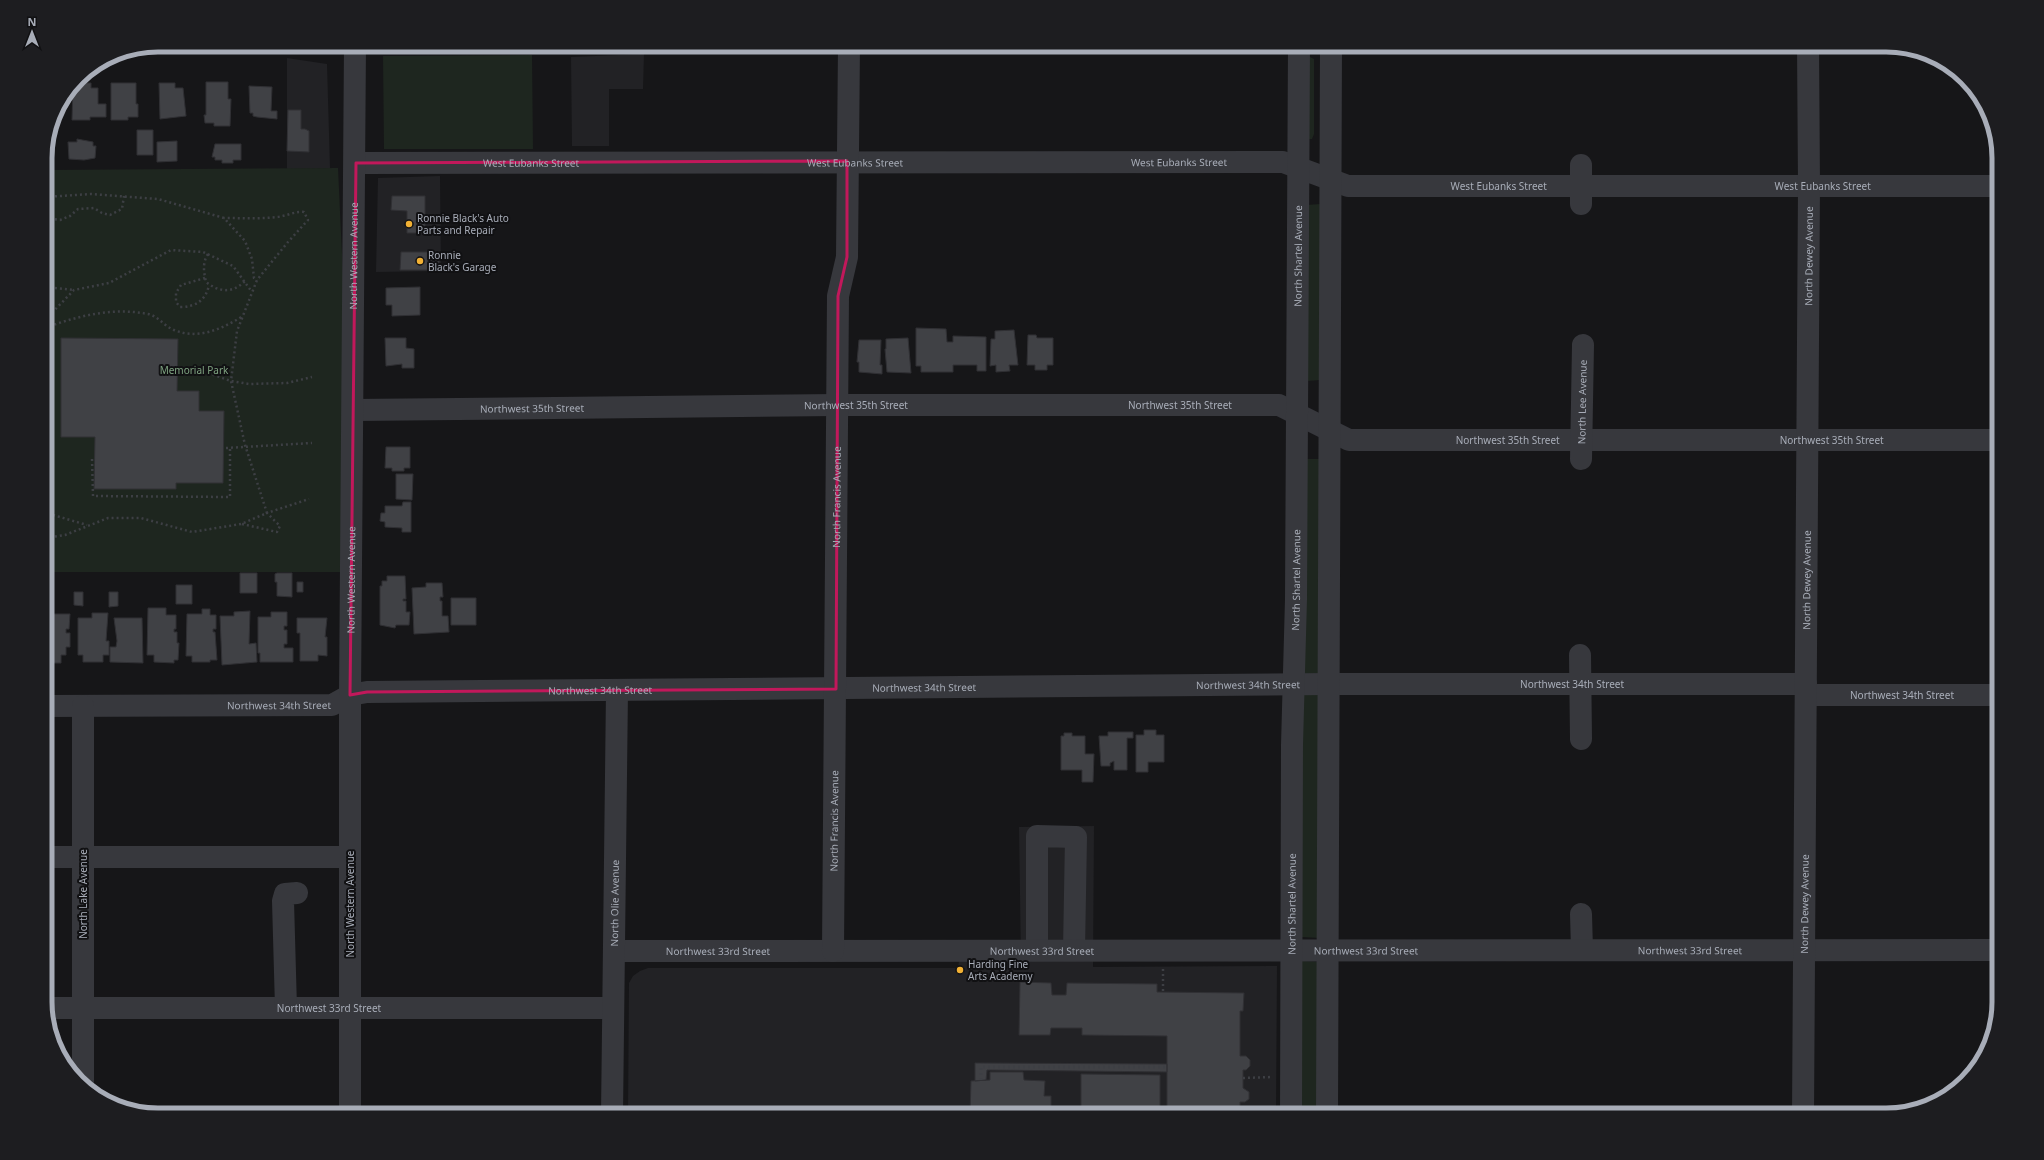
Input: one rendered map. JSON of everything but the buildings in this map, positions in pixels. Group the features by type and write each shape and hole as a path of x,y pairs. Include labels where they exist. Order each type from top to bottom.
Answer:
{"street":[{"name":"North Western Avenue","path":"350,1108 350,695 354,410 356,52"},
{"name":"North Francis Avenue","path":"833,951 839,289 846,257 849,52"},
{"name":"North Shartel Avenue","path":"1291,1108 1300,52"},
{"path":"1327,1108 1329,950 1331,52"},
{"name":"North Dewey Avenue","path":"1803,1108 1806,441 1809,186 1808,52"},
{"name":"West Eubanks Street","path":"356,163 847,161 1283,162 1348,186 1992,186"},
{"name":"North Lee Avenue","path":"1582,450 1583,345"},
{"name":"Northwest 35th Street","path":"354,410 837,405 1279,405 1349,440 1582,450 1806,441 1992,440"},
{"path":"1580,655 1581,739"},
{"name":"Northwest 34th Street","path":"52,706 332,706 350,695 367,692 1329,684 1580,684 1992,695"},
{"name":"North Olie Avenue","path":"612,1108 617,690"},
{"name":"North Lake Avenue","path":"83,706 83,1077"},
{"path":"1037,950 1036,836 1076,837 1074,950"},
{"path":"52,857 350,857"},
{"path":"286,1008 283,901 285,894 297,893"},
{"path":"1581,914 1582,950"},
{"name":"Northwest 33rd Street","path":"614,951 1992,950"},
{"name":"Northwest 33rd Street","path":"52,1008 613,1008"}],"path":[{"path":"52,197 91,194 158,199 224,218 250,219 278,217 298,212 304,212 308,218 308,220 257,280 237,331 232,381 245,445 267,513 280,526 277,532 241,524"},
{"path":"52,219 60,220 70,216 78,210 94,208 102,214 115,214 122,209 124,196"},
{"path":"224,218 245,241 252,259 254,278 257,280"},
{"path":"52,288 74,290 108,283 171,250 203,252 233,266 252,292"},
{"path":"208,254 205,259 205,278 206,282 215,289 227,291 239,287 245,281"},
{"path":"205,278 181,285 176,292 176,302 180,307 190,307 202,300 208,292 209,284"},
{"path":"52,313 74,290"},
{"path":"52,325 75,317 105,313 130,312 154,316 174,330 208,334 243,315"},
{"path":"178,374 208,373 232,381 249,384 287,383 312,377"},
{"path":"226,448 245,445 312,443"},
{"path":"92,459 93,496 230,497 230,447"},
{"path":"52,537 65,534 108,518 141,518 192,532 241,524 267,513 310,499"},
{"path":"52,514 88,525"},
{"path":"1163,963 1163,992"},
{"path":"981,1080 981,1067 1167,1067"},
{"path":"1243,1078 1291,1076"}],"highlighted area":[{"path":"847,161 847,257 838,296 836,689 367,692 350,695 356,163"}],"shaded area":[{"path":"644,54 643,89 609,89 609,146 572,146 571,57"},
{"path":"287,58 327,64 330,168 287,169"},
{"name":"Ronnie Black's Auto Parts and Repair","path":"440,176 441,271 376,272 378,178"},
{"name":"Harding Fine Arts Academy","path":"1094,826 1093,967 1277,966 1276,1108 628,1108 629,983 633,976 648,968 958,968 959,961 1021,961 1019,827"}],"green space":[{"path":"532,55 533,149 384,149 383,56"},
{"path":"1310,57 1314,59 1314,134 1312,139 1309,139 1308,58"},
{"name":"Memorial Park","path":"338,168 343,276 341,572 52,572 52,170"},
{"path":"1320,204 1320,380 1307,381 1307,205"},
{"path":"1307,459 1320,459 1321,673 1302,674"},
{"path":"1301,694 1322,694 1320,938 1302,937"},
{"path":"1299,961 1321,962 1320,1108 1299,1108"}],"place":[{"name":"Ronnie Black's Auto Parts and Repair","path":"409,224"},
{"name":"Ronnie Black's Garage","path":"420,261"},
{"name":"Harding Fine Arts Academy","path":"960,970"}]}
